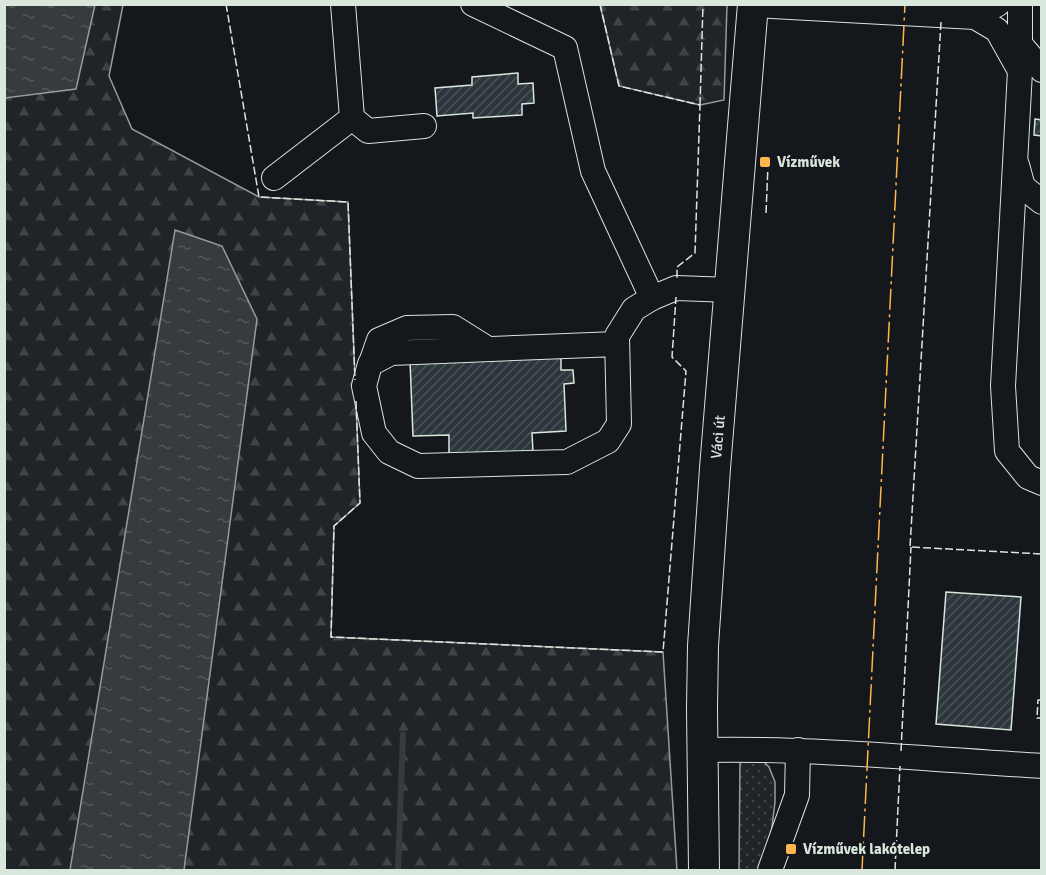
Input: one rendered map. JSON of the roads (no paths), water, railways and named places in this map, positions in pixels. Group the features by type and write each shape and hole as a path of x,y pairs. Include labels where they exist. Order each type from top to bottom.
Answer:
{"main road":[{"name":"Váci út","path":"704,870 703,646 715,468 753,5"}],"lane":[{"path":"343,4 352,118 368,131 424,126"},
{"path":"473,4 565,48 593,171 652,298"},
{"path":"975,17 998,4"},
{"path":"1020,4 1020,44 1030,70 1016,163 1004,386 1007,451 1028,477 1041,483"},
{"path":"753,5 975,17 1020,44"},
{"path":"997,30 1030,70"},
{"path":"274,178 352,118"},
{"path":"1016,163 1023,188 1041,202"},
{"path":"617,344 391,352 370,364 364,386 374,433 389,452 418,466 567,462 608,441 619,424 617,336 634,309 676,288 731,290"},
{"path":"702,750 870,753 1041,766"},
{"path":"770,870 797,795 798,750"}],"water":[{"path":"4,5 95,5 76,89 5,98"},
{"path":"175,230 222,246 257,319 184,870 70,870"}],"waterway":[{"path":"398,870 403,734"}],"place":[{"name":"Vízművek","path":"765,162"},
{"name":"Vízművek lakótelep","path":"791,849"}]}
